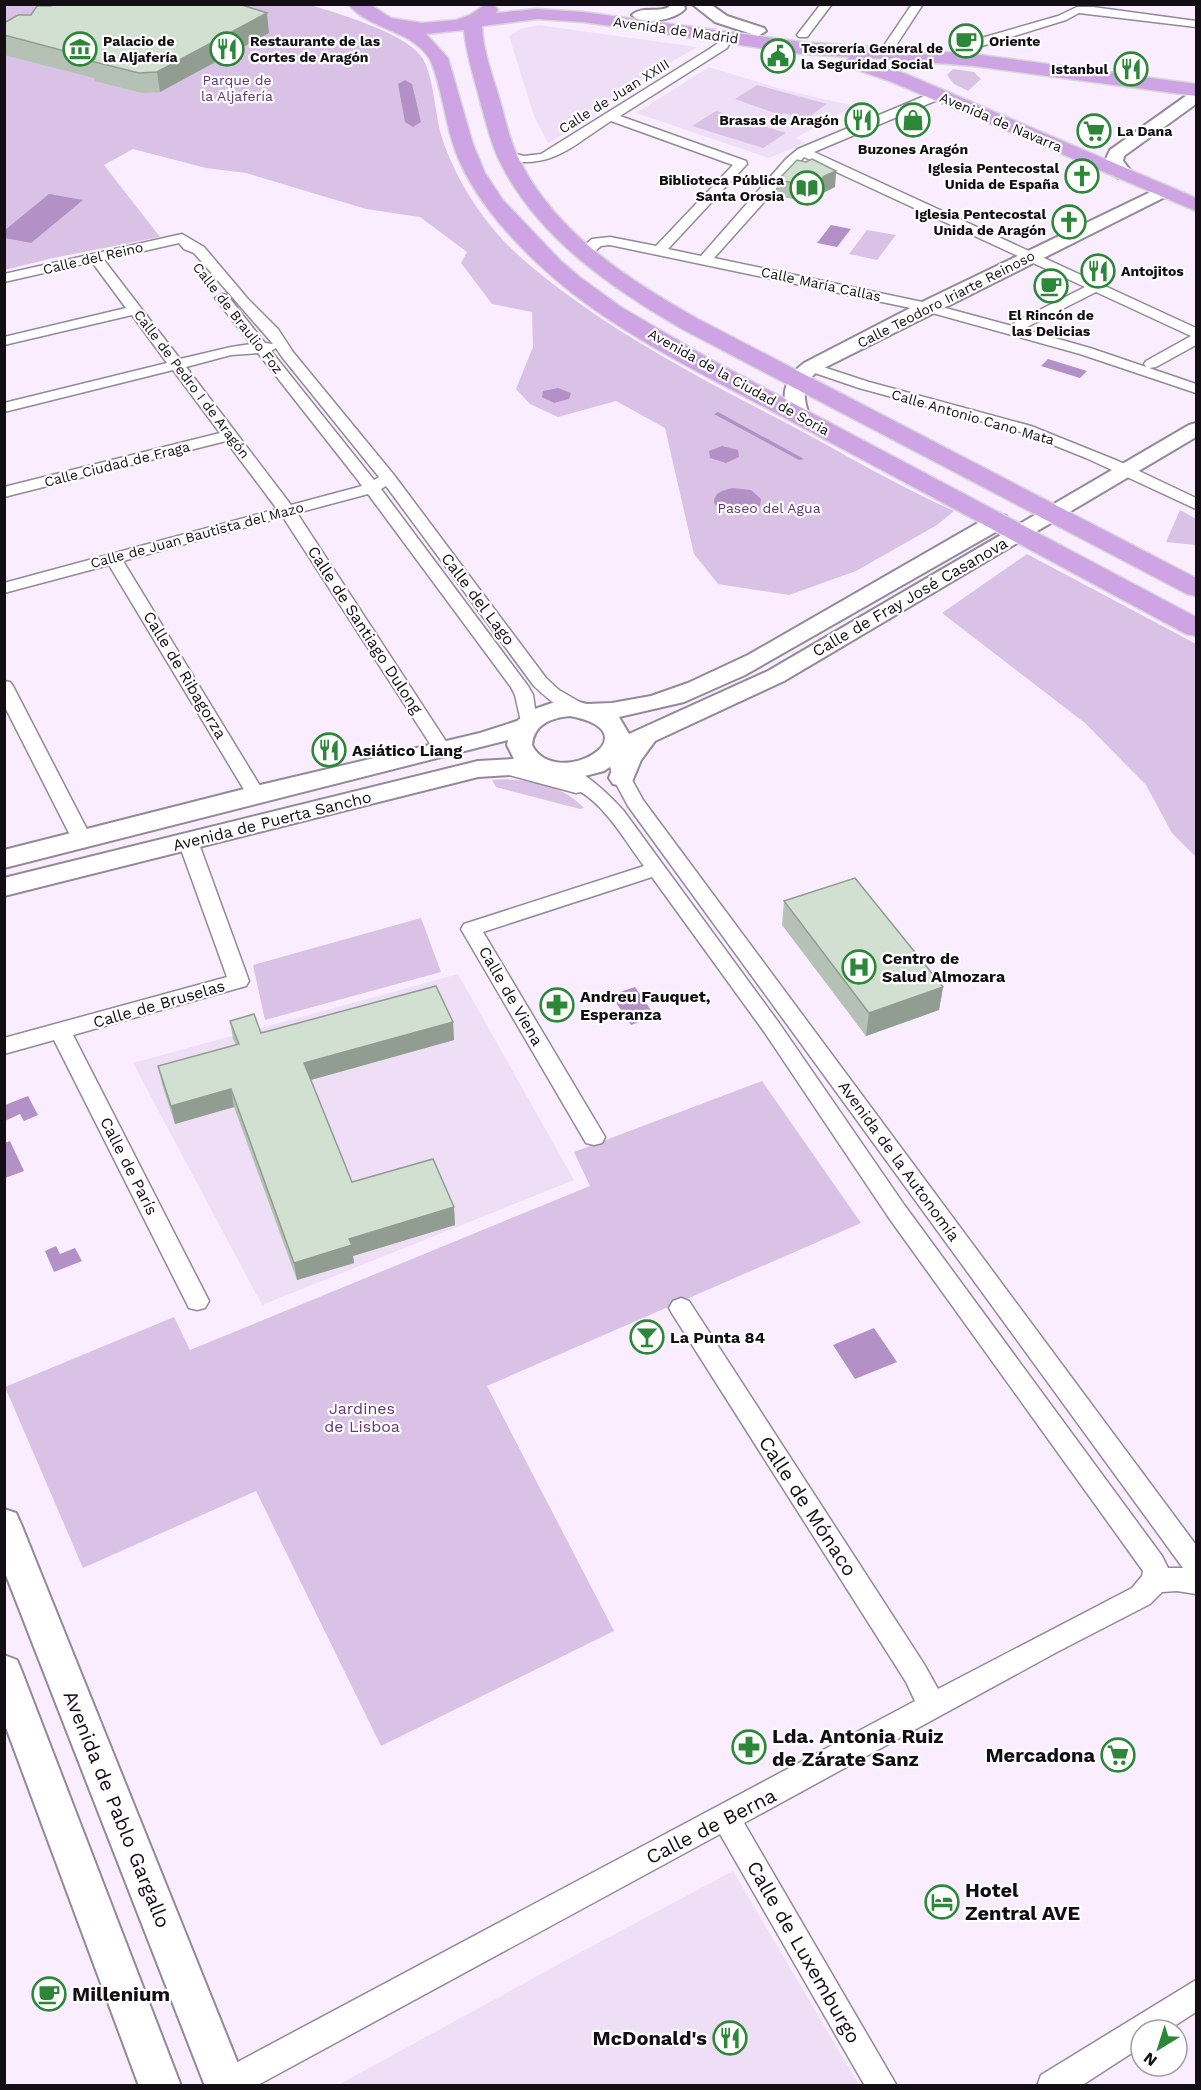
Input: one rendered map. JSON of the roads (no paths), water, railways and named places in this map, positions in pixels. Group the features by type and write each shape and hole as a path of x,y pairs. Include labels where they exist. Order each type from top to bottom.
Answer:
{"main road":[{"path":"357,4 375,17 395,24"},
{"path":"475,21 493,4"},
{"name":"Avenida de Madrid","path":"566,4 758,31 802,41 836,38 890,49"},
{"name":"Avenida de Madrid","path":"395,24 430,28 529,15 566,15 727,37 890,49 1197,85"},
{"name":"Avenida de la Ciudad de Soria","path":"475,21 473,38 501,142 524,187 554,223 584,253 629,288 656,305 804,373 1053,513 1197,588"},
{"name":"Avenida de la Ciudad de Soria","path":"395,24 424,40 435,52 441,64 463,144 477,177 495,204 552,266 613,312 700,363 1197,628"},
{"name":"Avenida de Navarra","path":"802,41 878,70 940,89 1114,156 1197,191"},
{"name":"Avenida de Navarra","path":"890,49 940,89 1197,205"},
{"path":"940,89 940,75 946,68 968,57"},
{"name":"Avenida de Madrid","path":"968,57 1197,90"}],"street":[{"path":"640,15 670,14 677,9 676,4"},
{"path":"699,4 720,19 758,31"},
{"path":"802,41 827,4"},
{"path":"890,49 918,4"},
{"path":"968,57 971,45 1062,18 1076,7 1197,24"},
{"name":"Calle de Juan XXIII","path":"508,156 524,160 545,157 719,48 727,37"},
{"path":"705,260 791,162 803,152 940,89"},
{"path":"1125,174 1116,164 1114,156 1197,97"},
{"path":"609,116 741,164 660,250"},
{"path":"803,152 1197,333"},
{"name":"Calle Teodoro Iriarte Reinoso","path":"804,373 927,307 1163,191"},
{"name":"Calle María Callas","path":"584,253 605,240 927,307 1085,351 1197,389"},
{"name":"Calle del Reino","path":"4,278 186,242"},
{"name":"Calle de Braulio Foz","path":"186,242 187,254 372,488"},
{"name":"Calle de Braulio Foz","path":"186,242 199,250 243,303 273,332 287,354 388,478"},
{"name":"Calle de Pedro I de Aragón","path":"96,258 287,511"},
{"path":"1019,326 1091,290"},
{"path":"4,341 135,310"},
{"path":"1151,364 1197,339"},
{"path":"4,408 261,346 272,347 287,354"},
{"path":"799,414 793,394 804,373"},
{"name":"Calle Antonio Cano Mata","path":"804,373 861,384 1025,429 1127,470 1197,504"},
{"name":"Calle de Fray José Casanova","path":"584,710 612,711 663,701 716,681 1009,527 1053,513 1197,429"},
{"name":"Calle Ciudad de Fraga","path":"4,492 230,435"},
{"name":"Calle de Juan Bautista del Mazo","path":"4,588 372,488 388,478"},
{"name":"Calle del Lago","path":"388,478 540,682 553,694 584,710"},
{"name":"Calle del Lago","path":"372,488 519,686 525,716"},
{"name":"Calle de Santiago Dulong","path":"287,511 442,749"},
{"name":"Calle de Fray José Casanova","path":"616,749 768,680 1009,527"},
{"name":"Calle de Ribagorza","path":"113,557 256,794"},
{"path":"4,686 82,840"},
{"path":"551,710 584,710 606,718 616,730 618,736 616,749 606,760 578,770 550,768 527,756 520,745 525,716 551,710"},
{"name":"Avenida de Puerta Sancho","path":"4,859 256,794 486,739 525,716"},
{"path":"622,778 629,759 650,732"},
{"name":"Avenida de la Autonomía","path":"616,749 622,778 642,811 1197,1565"},
{"name":"Avenida de la Autonomía","path":"498,767 564,782 603,799"},
{"name":"Avenida de Puerta Sancho","path":"4,887 478,769 550,768"},
{"name":"Avenida de la Autonomía","path":"550,768 586,785 603,799 656,869 772,1028 897,1212 1153,1564 1156,1570 1155,1581"},
{"name":"Calle de Bruselas","path":"4,1046 238,981 188,841"},
{"name":"Calle de Viena","path":"594,1137 471,929 656,869"},
{"name":"Calle de París","path":"61,1032 196,1301"},
{"name":"Calle de Mónaco","path":"681,1308 915,1674 932,1706"},
{"name":"Avenida de Pablo Gargallo","path":"6,1532 226,2085"},
{"path":"1155,1581 1197,1582"},
{"name":"Calle de Berna","path":"226,2085 1141,1596 1155,1581"},
{"path":"4,1672 160,2085"},
{"name":"Calle de Luxemburgo","path":"726,1818 882,2085"},
{"path":"1052,2085 1197,1995"}],"waterway":[{"path":"405,84 413,122"}],"place":[{"name":"Oriente","path":"966,41"},
{"name":"Palacio de la Aljafería","path":"80,49"},
{"name":"Restaurante de las Cortes de Aragón","path":"227,49"},
{"name":"Tesorería General de la Seguridad Social","path":"778,56"},
{"name":"Istanbul","path":"1131,69"},
{"name":"Brasas de Aragón","path":"862,120"},
{"name":"Buzones Aragón","path":"913,120"},
{"name":"La Dana","path":"1094,131"},
{"name":"Iglesia Pentecostal Unida de España","path":"1082,176"},
{"name":"Biblioteca Pública Santa Orosia","path":"807,188"},
{"name":"Iglesia Pentecostal Unida de Aragón","path":"1069,222"},
{"name":"Antojitos","path":"1098,271"},
{"name":"El Rincón de las Delicias","path":"1051,286"},
{"name":"Asiático Liang","path":"329,750"},
{"name":"Centro de Salud Almozara","path":"859,967"},
{"name":"Andreu Fauquet, Esperanza","path":"557,1005"},
{"name":"La Punta 84","path":"647,1337"},
{"name":"Lda. Antonia Ruiz de Zárate Sanz","path":"749,1747"},
{"name":"Mercadona","path":"1118,1755"},
{"name":"Hotel Zentral AVE","path":"942,1902"},
{"name":"Millenium","path":"49,1994"},
{"name":"McDonald's","path":"730,2038"}],"park label":[{"name":"Parque de la Aljafería","path":"237,88"},
{"name":"Paseo del Agua","path":"769,508"},
{"name":"Jardines de Lisboa","path":"362,1417"}]}
